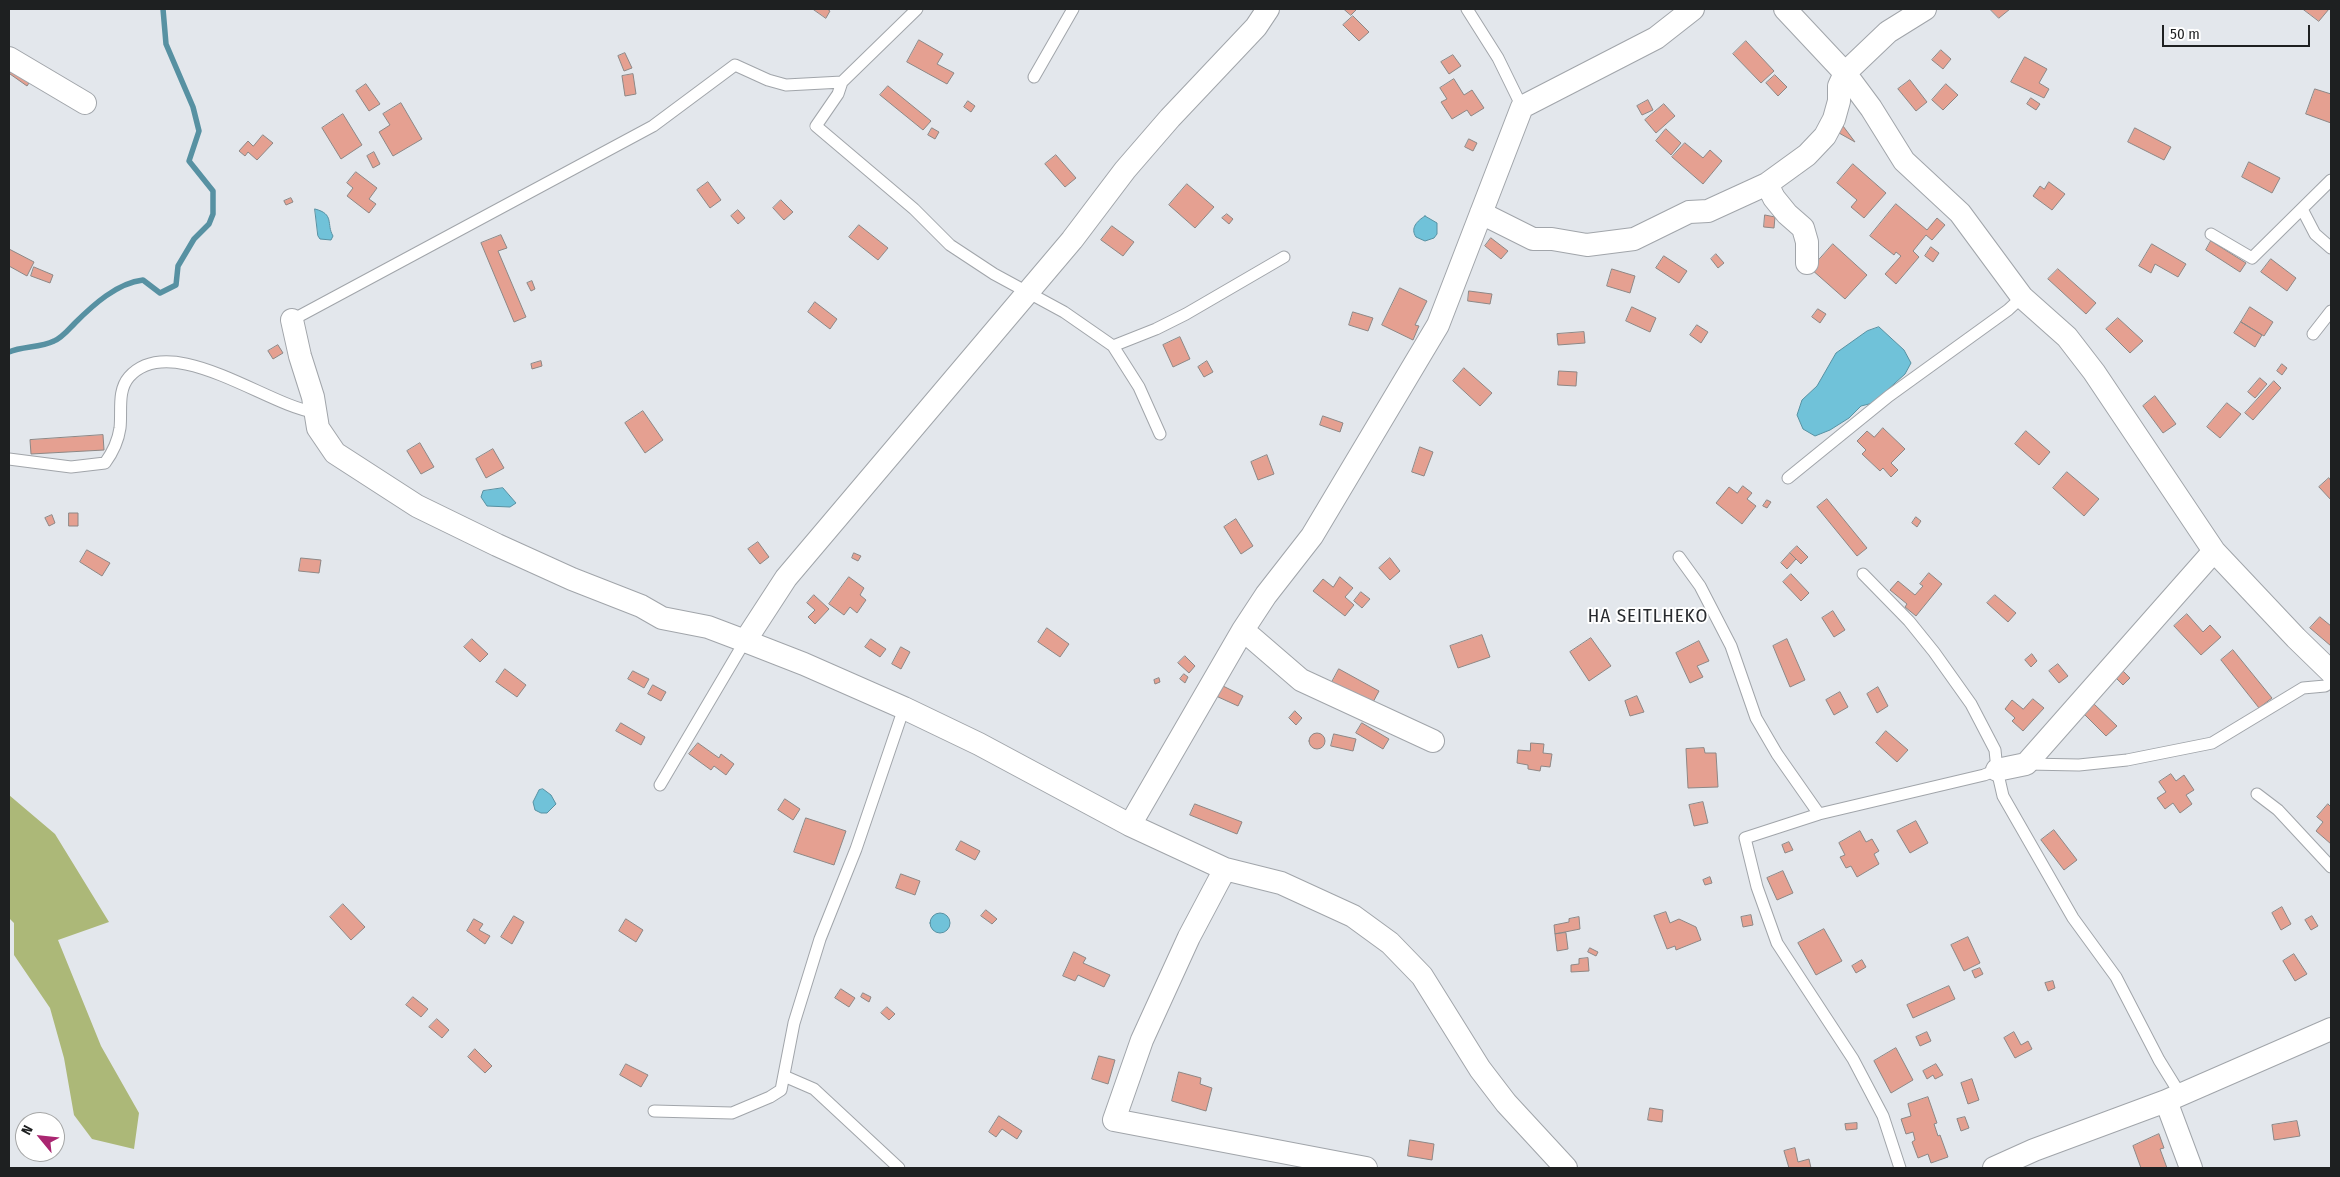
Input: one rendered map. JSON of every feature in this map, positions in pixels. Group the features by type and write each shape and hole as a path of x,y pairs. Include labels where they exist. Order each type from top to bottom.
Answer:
{"street":[{"path":"745,641 786,578 1028,293 1072,240 1125,170 1170,118 1256,27 1268,9"},
{"path":"1130,825 1243,630 1266,595 1312,536 1438,325 1522,107 1656,38 1693,9"},
{"path":"1785,9 1845,73 1871,108 1904,161 1960,213 2022,297 2067,337 2094,372 2214,551 2296,638 2331,672"},
{"path":"1481,213 1533,239 1552,239 1587,245 1634,239 1689,212 1708,211 1767,184 1807,155 1825,136 1834,119 1839,102 1839,86 1845,73 1888,32 1925,9"},
{"path":"9,58 85,103"},
{"path":"1767,184 1783,208 1803,228 1807,242 1807,263"},
{"path":"292,320 300,356 313,397 318,428 335,453 417,506 572,579 641,606 662,618 708,627 804,664 904,708 979,744 1130,825 1225,869 1281,883 1353,916 1390,943 1422,976 1480,1069 1506,1103 1566,1168"},
{"path":"1996,770 2026,764 2214,551"},
{"path":"1243,630 1301,680 1433,741"},
{"path":"1225,869 1189,938 1142,1040 1114,1120 1311,1164 1366,1168"},
{"path":"1994,1168 2034,1150 2173,1098 2331,1029"},
{"path":"2173,1098 2191,1168"}],"lane":[{"path":"916,9 842,82 838,94 816,126 914,209 950,245 994,274 1064,312 1113,346 1139,387 1160,434"},
{"path":"1034,77 1073,9"},
{"path":"1467,9 1498,58 1522,107"},
{"path":"292,320 654,126 735,65 768,80 786,85 842,82"},
{"path":"2211,234 2252,258 2331,180"},
{"path":"2302,209 2314,234 2331,248"},
{"path":"1113,346 1156,329 1186,314 1284,257"},
{"path":"1788,478 1889,396 2008,310 2022,297"},
{"path":"2313,334 2331,311"},
{"path":"9,459 71,467 105,463 115,450 120,428 121,392 129,377 143,366 166,362 201,367 242,382 299,410 314,412"},
{"path":"1679,557 1700,586 1731,646 1756,718 1777,754 1818,814"},
{"path":"1863,574 1915,629 1971,704 1995,750 1996,770 2004,796 2073,918 2116,977 2158,1060 2173,1098"},
{"path":"660,785 745,641"},
{"path":"2026,764 2079,764 2127,760 2212,743 2303,688 2325,686 2331,682"},
{"path":"654,1111 732,1113 770,1097 781,1090 794,1023 820,939 856,849 904,708"},
{"path":"1900,1168 1883,1116 1853,1059 1777,944 1757,887 1745,838 1818,814 1984,775 1996,770"},
{"path":"2257,794 2278,810 2331,867"},
{"path":"784,1076 814,1089 899,1168"}],"green space":[{"path":"9,795 55,834 109,922 58,940 101,1046 139,1113 134,1149 92,1139 74,1115 64,1058 50,1008 14,955 14,923 9,918"}],"water":[{"path":"315,209 328,217 333,236 331,240 320,239 318,236"},
{"path":"1425,216 1437,223 1437,234 1434,238 1425,241 1416,237 1414,228 1417,222"},
{"path":"1879,327 1904,350 1911,363 1905,374 1873,403 1861,406 1849,418 1830,430 1815,436 1803,429 1797,415 1802,400 1817,386 1836,353 1867,331"},
{"path":"503,488 516,503 510,507 487,506 481,497 483,491"},
{"path":"543,789 551,795 556,804 547,813 535,810 533,802 539,790"},
{"path":"940,913 947,916 950,923 947,930 940,933 933,930 930,923 933,916"}],"building":[{"path":"813,9 827,9 830,11 826,18"},
{"path":"1344,9 1357,9 1351,15"},
{"path":"1990,9 2010,9 1999,18"},
{"path":"2303,9 2329,9 2319,21"},
{"path":"1353,16 1369,32 1359,41 1343,25"},
{"path":"919,40 943,54 937,64 954,73 947,84 907,62"},
{"path":"1746,41 1774,71 1761,83 1733,54"},
{"path":"1941,50 1951,59 1943,69 1932,60"},
{"path":"625,53 632,68 624,71 618,56"},
{"path":"1453,55 1461,66 1449,74 1441,62"},
{"path":"2025,57 2047,69 2039,83 2049,89 2044,98 2011,82"},
{"path":"13,68 31,80 27,86 10,74"},
{"path":"633,74 636,94 625,96 622,76"},
{"path":"1775,75 1787,87 1778,96 1766,83"},
{"path":"1454,79 1464,95 1472,90 1484,108 1471,116 1467,110 1452,119 1441,102 1447,99 1440,88"},
{"path":"1910,80 1927,102 1916,111 1898,89"},
{"path":"366,84 380,104 369,111 356,91"},
{"path":"1946,84 1958,95 1943,110 1932,100"},
{"path":"888,86 931,121 923,130 880,95"},
{"path":"2315,89 2331,94 2331,123 2306,114"},
{"path":"2031,98 2040,104 2036,110 2027,104"},
{"path":"1648,100 1653,110 1642,115 1637,106"},
{"path":"968,101 975,106 971,112 964,107"},
{"path":"401,103 422,139 393,156 379,132 390,125 383,114"},
{"path":"1664,104 1675,116 1656,133 1645,120"},
{"path":"343,114 362,145 341,159 322,128"},
{"path":"1843,126 1855,142 1839,133"},
{"path":"932,128 939,132 935,139 928,135"},
{"path":"2135,128 2171,147 2164,160 2128,142"},
{"path":"1666,129 1681,143 1671,155 1656,141"},
{"path":"263,135 273,143 257,160 248,152 245,156 239,151 248,141 253,146"},
{"path":"1469,139 1477,143 1473,151 1465,147"},
{"path":"1685,143 1703,158 1710,150 1722,161 1703,184 1672,157"},
{"path":"374,152 380,164 373,168 367,156"},
{"path":"1056,155 1076,178 1065,187 1045,164"},
{"path":"2249,162 2280,178 2272,193 2242,177"},
{"path":"1853,164 1886,193 1864,218 1851,207 1857,200 1837,183"},
{"path":"356,172 377,188 369,199 376,204 369,213 347,196 353,188 347,183"},
{"path":"708,182 721,200 710,208 697,190"},
{"path":"2049,182 2065,194 2052,210 2033,196 2040,186 2044,189"},
{"path":"1187,184 1214,207 1195,228 1169,205"},
{"path":"291,198 293,202 286,205 284,201"},
{"path":"781,200 793,212 784,220 773,208"},
{"path":"1896,204 1927,230 1937,218 1945,225 1932,240 1926,235 1913,251 1919,257 1896,284 1885,274 1901,256 1896,252 1894,255 1870,236"},
{"path":"738,210 745,218 738,224 731,216"},
{"path":"1227,214 1233,219 1229,224 1222,218"},
{"path":"1765,215 1775,217 1774,228 1764,227"},
{"path":"859,225 888,248 878,260 849,237"},
{"path":"1112,226 1134,242 1123,256 1101,240"},
{"path":"501,235 507,248 498,251 526,317 514,322 481,243"},
{"path":"1491,238 1508,251 1501,259 1485,246"},
{"path":"2211,241 2246,263 2240,272 2206,250"},
{"path":"1833,244 1867,275 1845,299 1811,269"},
{"path":"2152,244 2186,264 2178,277 2155,264 2151,273 2139,266"},
{"path":"1931,247 1939,253 1933,262 1925,256"},
{"path":"9,249 34,262 27,276 9,266"},
{"path":"1716,254 1724,263 1718,268 1711,259"},
{"path":"1664,256 1687,271 1679,283 1656,268"},
{"path":"2271,259 2296,278 2287,291 2261,272"},
{"path":"34,267 53,275 50,283 31,276"},
{"path":"1612,269 1635,276 1630,293 1607,286"},
{"path":"2058,269 2096,303 2086,314 2048,279"},
{"path":"532,281 535,289 531,291 527,283"},
{"path":"1400,288 1427,301 1415,325 1419,326 1413,340 1382,325"},
{"path":"1469,291 1492,294 1490,304 1468,301"},
{"path":"815,302 837,319 830,329 808,312"},
{"path":"1632,307 1656,318 1650,332 1626,321"},
{"path":"2250,307 2273,322 2264,336 2241,322"},
{"path":"1818,309 1826,314 1820,323 1812,317"},
{"path":"1353,312 1373,318 1368,331 1349,325"},
{"path":"2118,318 2143,341 2130,353 2106,329"},
{"path":"2241,322 2262,335 2255,347 2234,333"},
{"path":"1697,325 1708,332 1701,343 1690,335"},
{"path":"1584,332 1585,343 1558,345 1557,334"},
{"path":"1180,337 1190,359 1173,367 1163,345"},
{"path":"278,345 283,353 273,359 268,351"},
{"path":"541,361 542,366 532,369 531,364"},
{"path":"1207,361 1213,372 1204,377 1198,367"},
{"path":"2282,364 2287,368 2282,375 2277,371"},
{"path":"1464,368 1492,393 1480,406 1453,381"},
{"path":"1559,371 1577,372 1576,386 1558,385"},
{"path":"2260,378 2267,384 2255,398 2248,392"},
{"path":"2274,381 2281,388 2253,420 2245,413"},
{"path":"2155,396 2176,424 2163,433 2143,406"},
{"path":"2227,403 2241,414 2220,438 2207,427"},
{"path":"643,411 663,440 645,453 625,423"},
{"path":"1323,416 1343,423 1340,432 1320,425"},
{"path":"1883,428 1905,449 1891,463 1898,470 1891,477 1883,468 1880,471 1862,454 1866,450 1857,441 1867,431 1874,437"},
{"path":"2026,431 2050,452 2039,465 2015,444"},
{"path":"103,435 104,450 31,454 30,440"},
{"path":"420,443 434,467 421,474 407,451"},
{"path":"1420,447 1433,452 1424,476 1412,472"},
{"path":"493,449 504,468 486,478 476,459"},
{"path":"1267,455 1274,474 1258,480 1251,462"},
{"path":"2067,472 2099,499 2084,516 2053,488"},
{"path":"2329,478 2331,481 2331,500 2319,487"},
{"path":"1743,486 1752,493 1747,499 1756,506 1742,524 1716,503 1729,487 1737,493"},
{"path":"1827,499 1867,548 1857,556 1817,507"},
{"path":"1767,500 1771,502 1767,508 1763,506"},
{"path":"69,513 78,513 78,526 69,526"},
{"path":"52,515 55,523 49,526 45,518"},
{"path":"1916,517 1921,521 1917,527 1912,523"},
{"path":"1236,519 1253,546 1241,554 1224,527"},
{"path":"758,542 769,557 760,564 748,549"},
{"path":"1797,546 1808,557 1801,564 1790,553"},
{"path":"87,550 110,563 102,576 80,562"},
{"path":"854,553 861,556 858,561 852,558"},
{"path":"1790,553 1796,559 1787,569 1781,563"},
{"path":"301,558 321,560 319,573 299,571"},
{"path":"1390,558 1400,571 1390,580 1379,568"},
{"path":"1929,573 1942,584 1916,616 1905,607 1907,604 1890,590 1898,581 1915,595 1923,586 1920,584"},
{"path":"1791,574 1809,593 1801,601 1783,582"},
{"path":"849,577 864,588 860,595 866,600 857,613 850,607 844,615 829,604"},
{"path":"1340,577 1353,588 1345,597 1354,605 1345,616 1313,591 1323,579 1333,587"},
{"path":"1361,592 1370,599 1362,608 1354,601"},
{"path":"814,595 829,609 815,624 808,617 815,610 807,603"},
{"path":"1995,595 2016,613 2008,622 1987,603"},
{"path":"1833,611 1845,630 1834,637 1822,618"},
{"path":"2187,614 2203,632 2210,625 2221,637 2201,655 2174,626"},
{"path":"2320,617 2331,626 2331,646 2310,628"},
{"path":"1047,628 1069,644 1060,657 1038,642"},
{"path":"1482,635 1490,657 1458,668 1450,646"},
{"path":"1591,638 1611,666 1589,681 1570,652"},
{"path":"472,639 488,654 480,662 464,647"},
{"path":"871,639 886,649 880,657 865,647"},
{"path":"1787,639 1805,680 1790,687 1773,646"},
{"path":"1699,641 1709,661 1697,666 1703,677 1690,683 1676,653"},
{"path":"901,647 910,652 901,669 892,664"},
{"path":"2233,650 2272,698 2259,708 2221,660"},
{"path":"2032,654 2037,661 2031,667 2025,660"},
{"path":"1185,656 1195,666 1189,673 1178,663"},
{"path":"2058,664 2068,676 2059,683 2049,671"},
{"path":"505,669 526,685 517,697 496,682"},
{"path":"1339,669 1379,691 1372,704 1332,682"},
{"path":"2122,670 2130,678 2123,685 2115,677"},
{"path":"633,671 649,679 644,688 628,679"},
{"path":"1184,674 1188,677 1185,683 1180,679"},
{"path":"1159,678 1160,682 1155,684 1154,680"},
{"path":"653,685 666,692 661,701 648,694"},
{"path":"1221,685 1243,696 1238,706 1216,696"},
{"path":"1878,687 1888,706 1877,713 1867,694"},
{"path":"1840,692 1848,707 1834,715 1826,700"},
{"path":"1637,696 1644,712 1630,716 1625,701"},
{"path":"2033,699 2044,708 2023,731 2012,721 2015,718 2005,709 2012,700 2023,709"},
{"path":"2094,704 2117,726 2106,736 2084,714"},
{"path":"1295,711 1302,718 1296,725 1289,718"},
{"path":"621,723 645,737 641,745 616,731"},
{"path":"1362,723 1389,739 1383,749 1356,733"},
{"path":"1886,731 1908,750 1897,762 1876,743"},
{"path":"1317,733 1323,735 1325,741 1323,747 1317,749 1311,747 1309,741 1311,735"},
{"path":"1334,734 1356,739 1353,751 1331,746"},
{"path":"698,743 719,758 721,754 734,764 726,775 714,766 711,770 689,754"},
{"path":"1531,743 1544,744 1543,753 1552,754 1550,767 1541,766 1540,771 1528,769 1528,765 1517,763 1518,750 1530,751"},
{"path":"1704,748 1705,753 1716,753 1718,787 1688,788 1686,749"},
{"path":"2171,774 2176,781 2184,775 2194,790 2186,795 2192,804 2180,813 2173,803 2165,809 2157,798 2166,792 2159,782"},
{"path":"785,799 800,809 793,820 778,810"},
{"path":"1703,802 1708,823 1694,826 1689,805"},
{"path":"1195,804 1242,822 1237,834 1190,815"},
{"path":"2328,804 2331,807 2331,844 2316,831 2323,822 2317,817"},
{"path":"806,818 846,831 834,865 794,852"},
{"path":"1916,821 1928,843 1910,853 1897,831"},
{"path":"2054,830 2077,860 2064,870 2041,840"},
{"path":"1860,831 1866,842 1872,839 1879,851 1874,854 1879,864 1857,877 1851,866 1846,868 1840,857 1845,855 1839,843"},
{"path":"961,841 980,851 975,860 956,850"},
{"path":"1789,842 1793,850 1785,853 1782,845"},
{"path":"1783,871 1793,893 1777,900 1767,878"},
{"path":"901,874 920,881 915,895 896,888"},
{"path":"1710,877 1712,883 1705,885 1703,880"},
{"path":"343,904 365,927 351,940 330,917"},
{"path":"2282,907 2291,924 2281,930 2272,913"},
{"path":"986,910 997,919 992,924 981,916"},
{"path":"1666,912 1670,923 1679,919 1696,927 1701,940 1676,950 1675,946 1667,949 1654,916"},
{"path":"1751,915 1753,925 1743,927 1741,917"},
{"path":"514,916 524,922 512,944 501,937"},
{"path":"2312,916 2318,926 2311,930 2305,920"},
{"path":"1579,917 1580,929 1555,934 1554,925 1569,922 1569,919"},
{"path":"474,919 483,924 479,930 490,936 485,944 467,931"},
{"path":"626,919 643,930 636,942 619,931"},
{"path":"1824,929 1842,961 1816,975 1798,943"},
{"path":"1566,933 1568,949 1557,951 1555,934"},
{"path":"1968,937 1980,963 1964,971 1951,945"},
{"path":"1590,948 1598,952 1596,956 1588,952"},
{"path":"1074,952 1086,958 1083,963 1110,975 1104,987 1078,975 1075,981 1063,976"},
{"path":"2294,954 2307,974 2295,981 2283,961"},
{"path":"1588,958 1589,971 1571,972 1571,965 1579,964 1579,959"},
{"path":"1862,960 1866,967 1856,973 1852,966"},
{"path":"1980,968 1983,974 1975,978 1972,971"},
{"path":"2053,981 2055,988 2048,991 2045,983"},
{"path":"1949,986 1955,999 1913,1018 1907,1005"},
{"path":"841,989 855,998 849,1007 835,998"},
{"path":"863,993 871,997 869,1002 861,997"},
{"path":"413,997 428,1009 421,1017 406,1005"},
{"path":"887,1007 895,1014 889,1020 881,1013"},
{"path":"437,1019 449,1030 442,1038 429,1027"},
{"path":"1927,1032 1931,1041 1920,1046 1916,1037"},
{"path":"2014,1032 2021,1045 2028,1041 2032,1049 2015,1058 2004,1038"},
{"path":"1896,1048 1913,1080 1891,1093 1874,1061"},
{"path":"475,1049 492,1066 485,1073 468,1057"},
{"path":"1099,1056 1115,1060 1108,1084 1092,1079"},
{"path":"626,1064 648,1075 641,1087 620,1075"},
{"path":"1936,1064 1943,1075 1935,1079 1933,1075 1927,1079 1923,1071"},
{"path":"1179,1072 1201,1078 1200,1084 1212,1088 1206,1111 1172,1101"},
{"path":"1972,1079 1979,1100 1968,1104 1961,1083"},
{"path":"1928,1097 1937,1123 1934,1124 1938,1136 1940,1135 1948,1157 1931,1163 1928,1154 1918,1158 1912,1142 1915,1140 1913,1132 1906,1134 1901,1119 1911,1116 1908,1104"},
{"path":"1650,1108 1663,1110 1662,1122 1648,1120"},
{"path":"999,1116 1022,1131 1017,1139 1002,1129 996,1137 989,1132"},
{"path":"1965,1117 1969,1128 1961,1131 1957,1119"},
{"path":"2297,1121 2300,1136 2274,1140 2272,1125"},
{"path":"1857,1123 1857,1129 1846,1130 1845,1124"},
{"path":"2159,1134 2164,1148 2160,1149 2167,1168 2141,1168 2133,1146"},
{"path":"1410,1140 1434,1144 1432,1160 1408,1156"},
{"path":"1795,1148 1798,1162 1809,1159 1811,1168 1789,1168 1784,1151"}],"waterway":[{"path":"9,352 57,340 98,302 124,285 143,280 160,293 176,285 178,266 194,239 209,224 213,214 213,191 189,161 199,131 193,107 166,44 163,9"}],"district":[{"name":"HA SEITLHEKO","path":"1648,617"}]}
